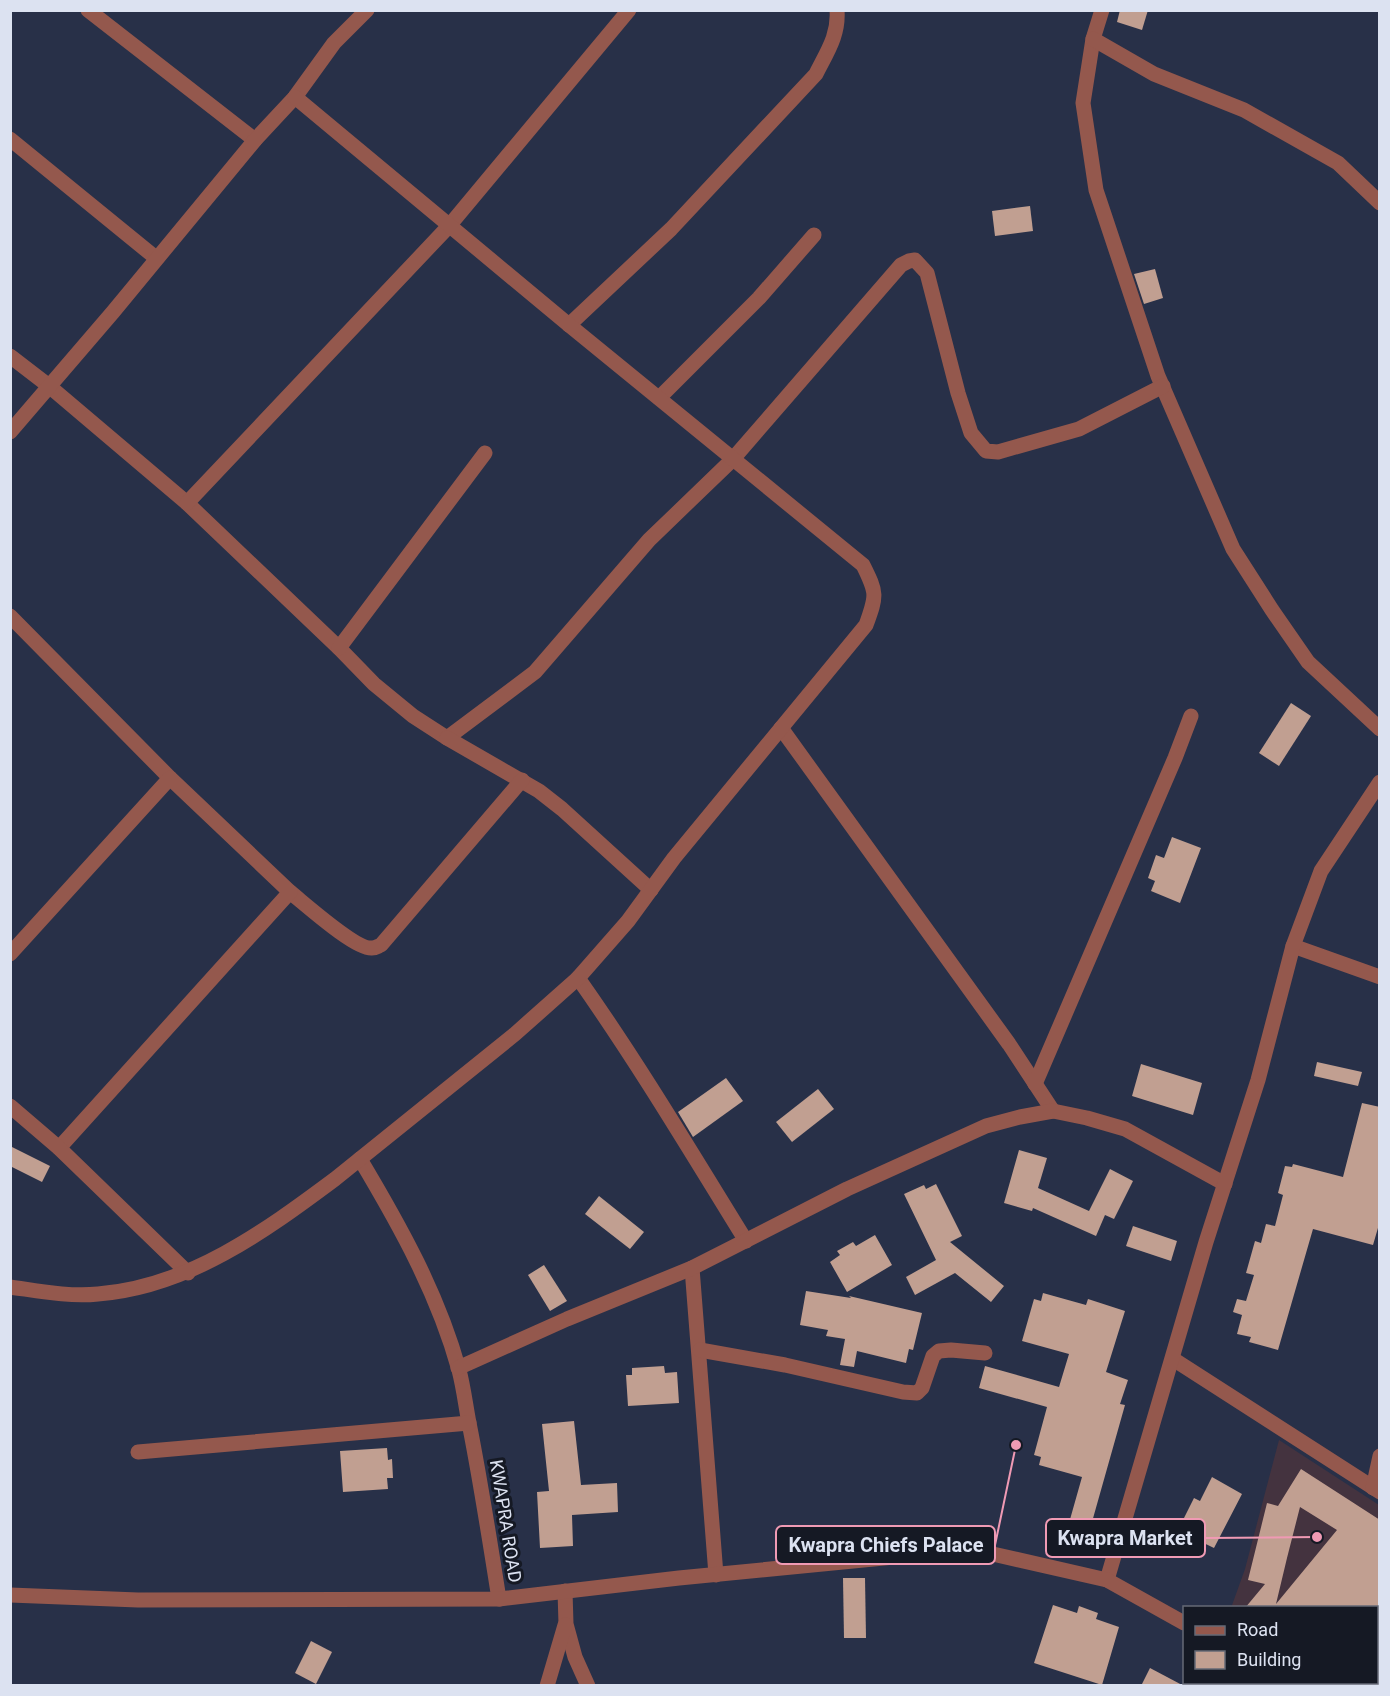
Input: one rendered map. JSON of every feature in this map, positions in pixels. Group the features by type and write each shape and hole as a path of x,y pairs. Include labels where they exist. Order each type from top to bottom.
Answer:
{"street":[{"path":"88,10 255,140"},
{"path":"10,432 255,140 295,97 334,43 367,10"},
{"path":"187,503 449,226 629,10"},
{"path":"569,326 670,229 816,74 838,26 837,10"},
{"path":"1102,10 1093,39 1083,104 1096,189 1163,386 1233,549 1308,662 1380,729"},
{"path":"1093,39 1154,74 1244,110 1338,164 1380,203"},
{"path":"10,1287 59,1294 96,1295 158,1284 188,1273 220,1256 309,1199 360,1159 515,1034 578,978 628,921 674,858 866,625 875,590 863,565 569,326 295,97"},
{"path":"10,140 156,258"},
{"path":"659,398 759,298 814,235"},
{"path":"447,738 535,672 649,540 732,460 901,265 909,261 915,260 927,273 958,393 971,433 986,451 998,452 1079,429 1163,386"},
{"path":"10,356 49,386 187,503 374,684 413,716 522,780 562,809 651,890"},
{"path":"339,648 485,453"},
{"path":"10,616 170,778 290,892 333,927 361,946 372,949 381,945 522,780"},
{"path":"1035,1084 1191,716"},
{"path":"782,728 1009,1044 1053,1111"},
{"path":"10,954 170,778"},
{"path":"1107,1581 1258,1080 1293,946 1321,872 1380,782"},
{"path":"59,1148 290,892"},
{"path":"1293,946 1380,977"},
{"path":"578,978 609,1021 746,1241"},
{"path":"10,1106 59,1148 188,1273"},
{"path":"458,1368 567,1319 692,1268 847,1189 986,1126 1020,1117 1053,1111 1125,1129 1225,1184"},
{"name":"KWAPRA ROAD","path":"360,1159 403,1231 422,1270 458,1368 470,1418 499,1599 945,1552 984,1552 1107,1581 1183,1622"},
{"path":"692,1268 716,1575"},
{"path":"700,1350 785,1365 903,1392 917,1393 922,1388 933,1356 939,1351 985,1353"},
{"path":"1173,1359 1376,1490 1380,1456"},
{"path":"138,1452 469,1423"},
{"path":"565,1591 566,1624 575,1657 588,1686"},
{"path":"10,1595 138,1600 499,1599"},
{"path":"547,1686 566,1624"}],"shaded area":[{"path":"1279,1440 1379,1505 1379,1685 1294,1686 1291,1684 1378,1684 1378,1606 1232,1606 1245,1569"}],"building":[{"path":"1120,10 1148,10 1142,30 1117,22"},
{"path":"1030,206 1033,231 995,236 992,211"},
{"path":"1155,269 1163,298 1144,304 1134,274"},
{"path":"1291,703 1311,716 1279,766 1259,753"},
{"path":"1172,837 1201,848 1180,903 1151,891 1155,881 1148,878 1156,855 1164,858"},
{"path":"1317,1062 1362,1072 1358,1086 1314,1076"},
{"path":"1141,1064 1202,1083 1193,1115 1132,1096"},
{"path":"726,1078 743,1101 693,1137 678,1112"},
{"path":"818,1089 834,1109 792,1142 776,1122"},
{"path":"1362,1103 1380,1107 1380,1221 1373,1245 1313,1229 1278,1350 1249,1342 1251,1337 1237,1334 1242,1315 1233,1312 1237,1299 1246,1301 1254,1275 1246,1273 1255,1241 1261,1243 1266,1224 1275,1226 1283,1195 1278,1193 1285,1166 1292,1167 1293,1164 1343,1177"},
{"path":"10,1146 50,1166 42,1182 10,1166"},
{"path":"1019,1150 1047,1158 1038,1188 1089,1211 1110,1169 1133,1181 1114,1219 1105,1215 1096,1236 1033,1208 1032,1211 1004,1203"},
{"path":"936,1184 962,1236 950,1242 1004,1286 991,1302 955,1273 915,1295 906,1277 936,1260 904,1194 924,1185 926,1189"},
{"path":"599,1196 644,1232 630,1249 585,1214"},
{"path":"1133,1226 1177,1241 1171,1261 1126,1246"},
{"path":"875,1235 892,1265 847,1292 830,1262 840,1255 837,1251 853,1242 856,1246"},
{"path":"544,1265 567,1301 550,1311 528,1275"},
{"path":"806,1291 851,1298 849,1296 922,1313 913,1350 909,1349 906,1363 857,1351 854,1367 840,1365 845,1339 826,1336 828,1330 800,1325"},
{"path":"1043,1293 1086,1305 1088,1299 1125,1311 1106,1372 1128,1380 1120,1404 1125,1405 1090,1529 1069,1523 1082,1477 1039,1465 1041,1457 1034,1455 1047,1407 979,1388 985,1366 1059,1387 1069,1354 1022,1341 1034,1299 1041,1301"},
{"path":"664,1366 665,1373 677,1372 679,1403 628,1406 626,1375 632,1375 632,1368"},
{"path":"574,1421 581,1485 617,1483 618,1512 572,1515 573,1546 540,1548 537,1492 549,1491 542,1424"},
{"path":"387,1448 388,1460 392,1459 393,1478 387,1478 388,1489 343,1492 340,1451"},
{"path":"1301,1469 1380,1520 1380,1608 1378,1606 1247,1606 1265,1584 1248,1580 1267,1503 1278,1506","holes":["1300,1507 1337,1530 1276,1604"]},
{"path":"1212,1477 1242,1494 1214,1548 1183,1533 1189,1521 1184,1518 1194,1498 1200,1501"},
{"path":"843,1578 865,1578 866,1638 844,1638"},
{"path":"1053,1605 1077,1613 1079,1606 1098,1613 1096,1619 1119,1627 1102,1685 1034,1663"},
{"path":"311,1641 332,1652 316,1684 295,1673"},
{"path":"1150,1668 1184,1686 1141,1686"}],"place":[{"name":"Kwapra Chiefs Palace","path":"1016,1445"},
{"name":"Kwapra Market","path":"1317,1537"}]}
